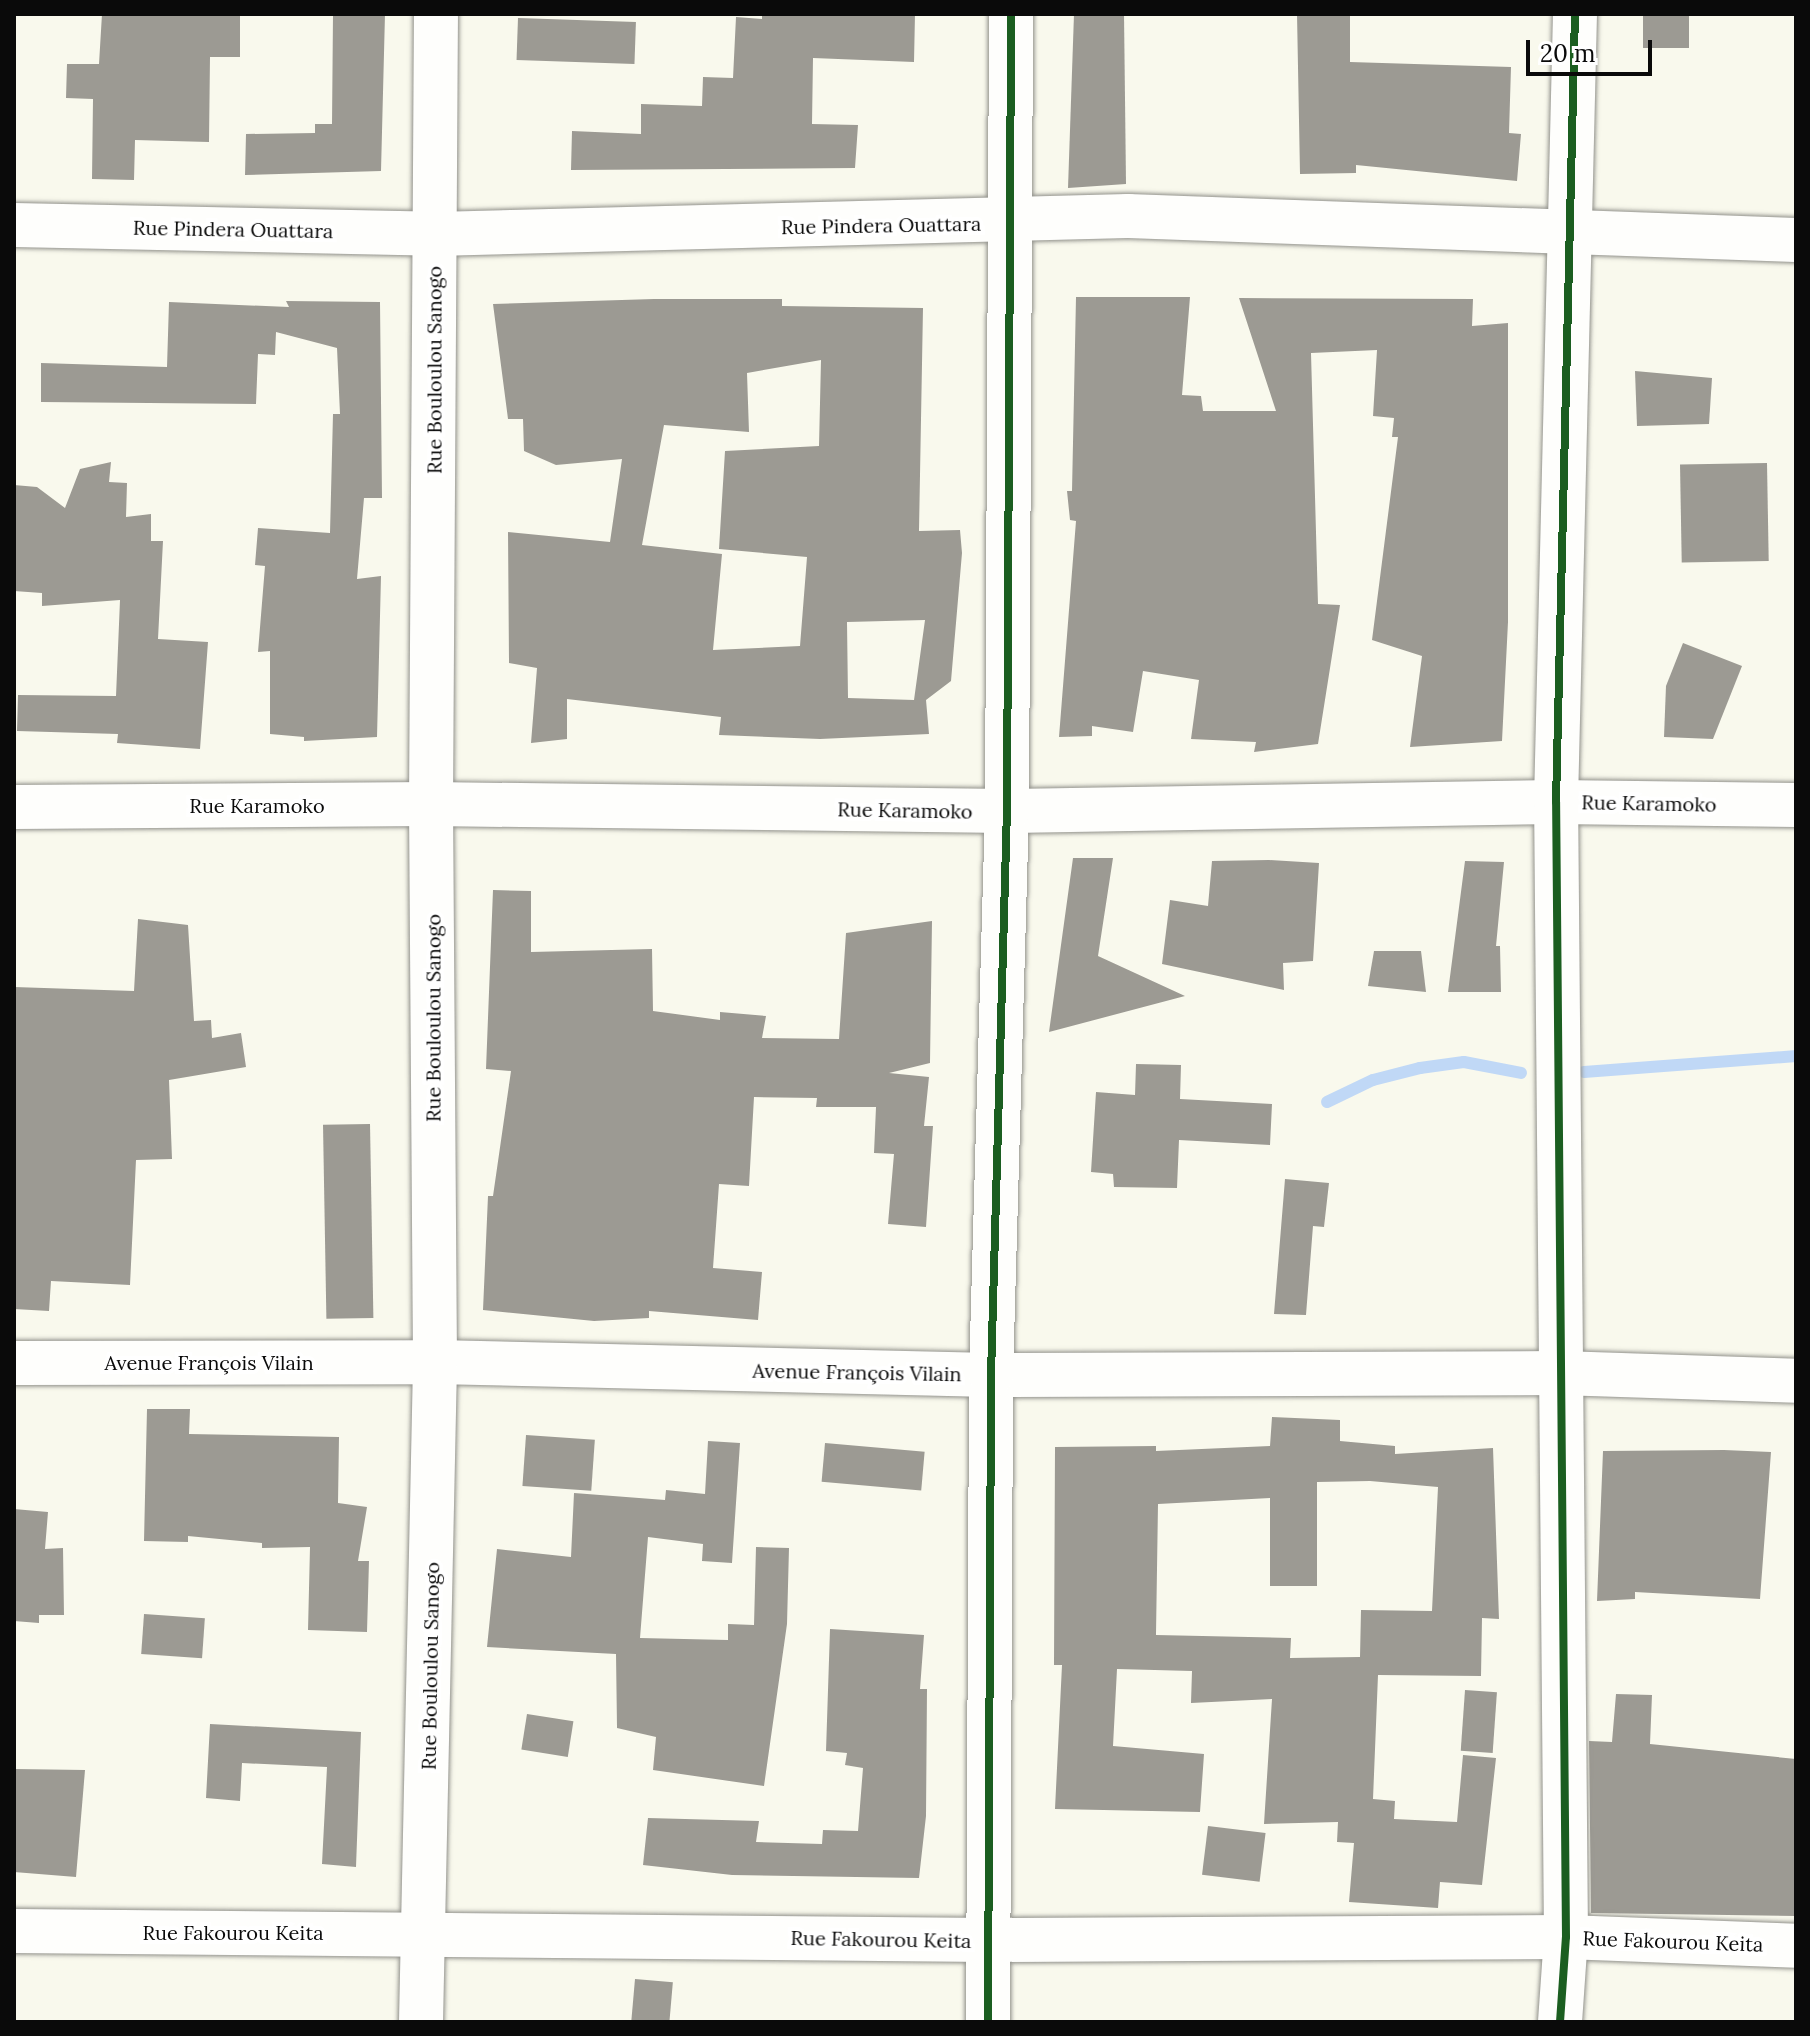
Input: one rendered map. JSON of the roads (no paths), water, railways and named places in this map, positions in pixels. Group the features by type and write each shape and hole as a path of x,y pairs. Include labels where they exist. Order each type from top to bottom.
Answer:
{"street":[{"name":"Rue Bouloulou Sanogo","path":"421,2022 435,1362 431,804 436,14"},
{"path":"988,2022 991,1375 1007,811 1011,14"},
{"path":"1560,2022 1566,1937 1556,802 1574,230 1575,14"},
{"name":"Rue Pindera Ouattara","path":"14,225 435,234 1010,222 1128,216 1796,240"},
{"name":"Rue Karamoko","path":"14,807 431,804 1007,811 1556,802 1796,805"},
{"name":"Avenue François Vilain","path":"14,1363 435,1362 991,1375 1560,1373 1796,1381"},
{"name":"Rue Fakourou Keita","path":"14,1931 425,1932 989,1940 1566,1937 1796,1946"}],"waterway":[{"path":"1584,1072 1796,1056"},
{"path":"1327,1102 1373,1080 1420,1068 1464,1062 1521,1073"}]}
